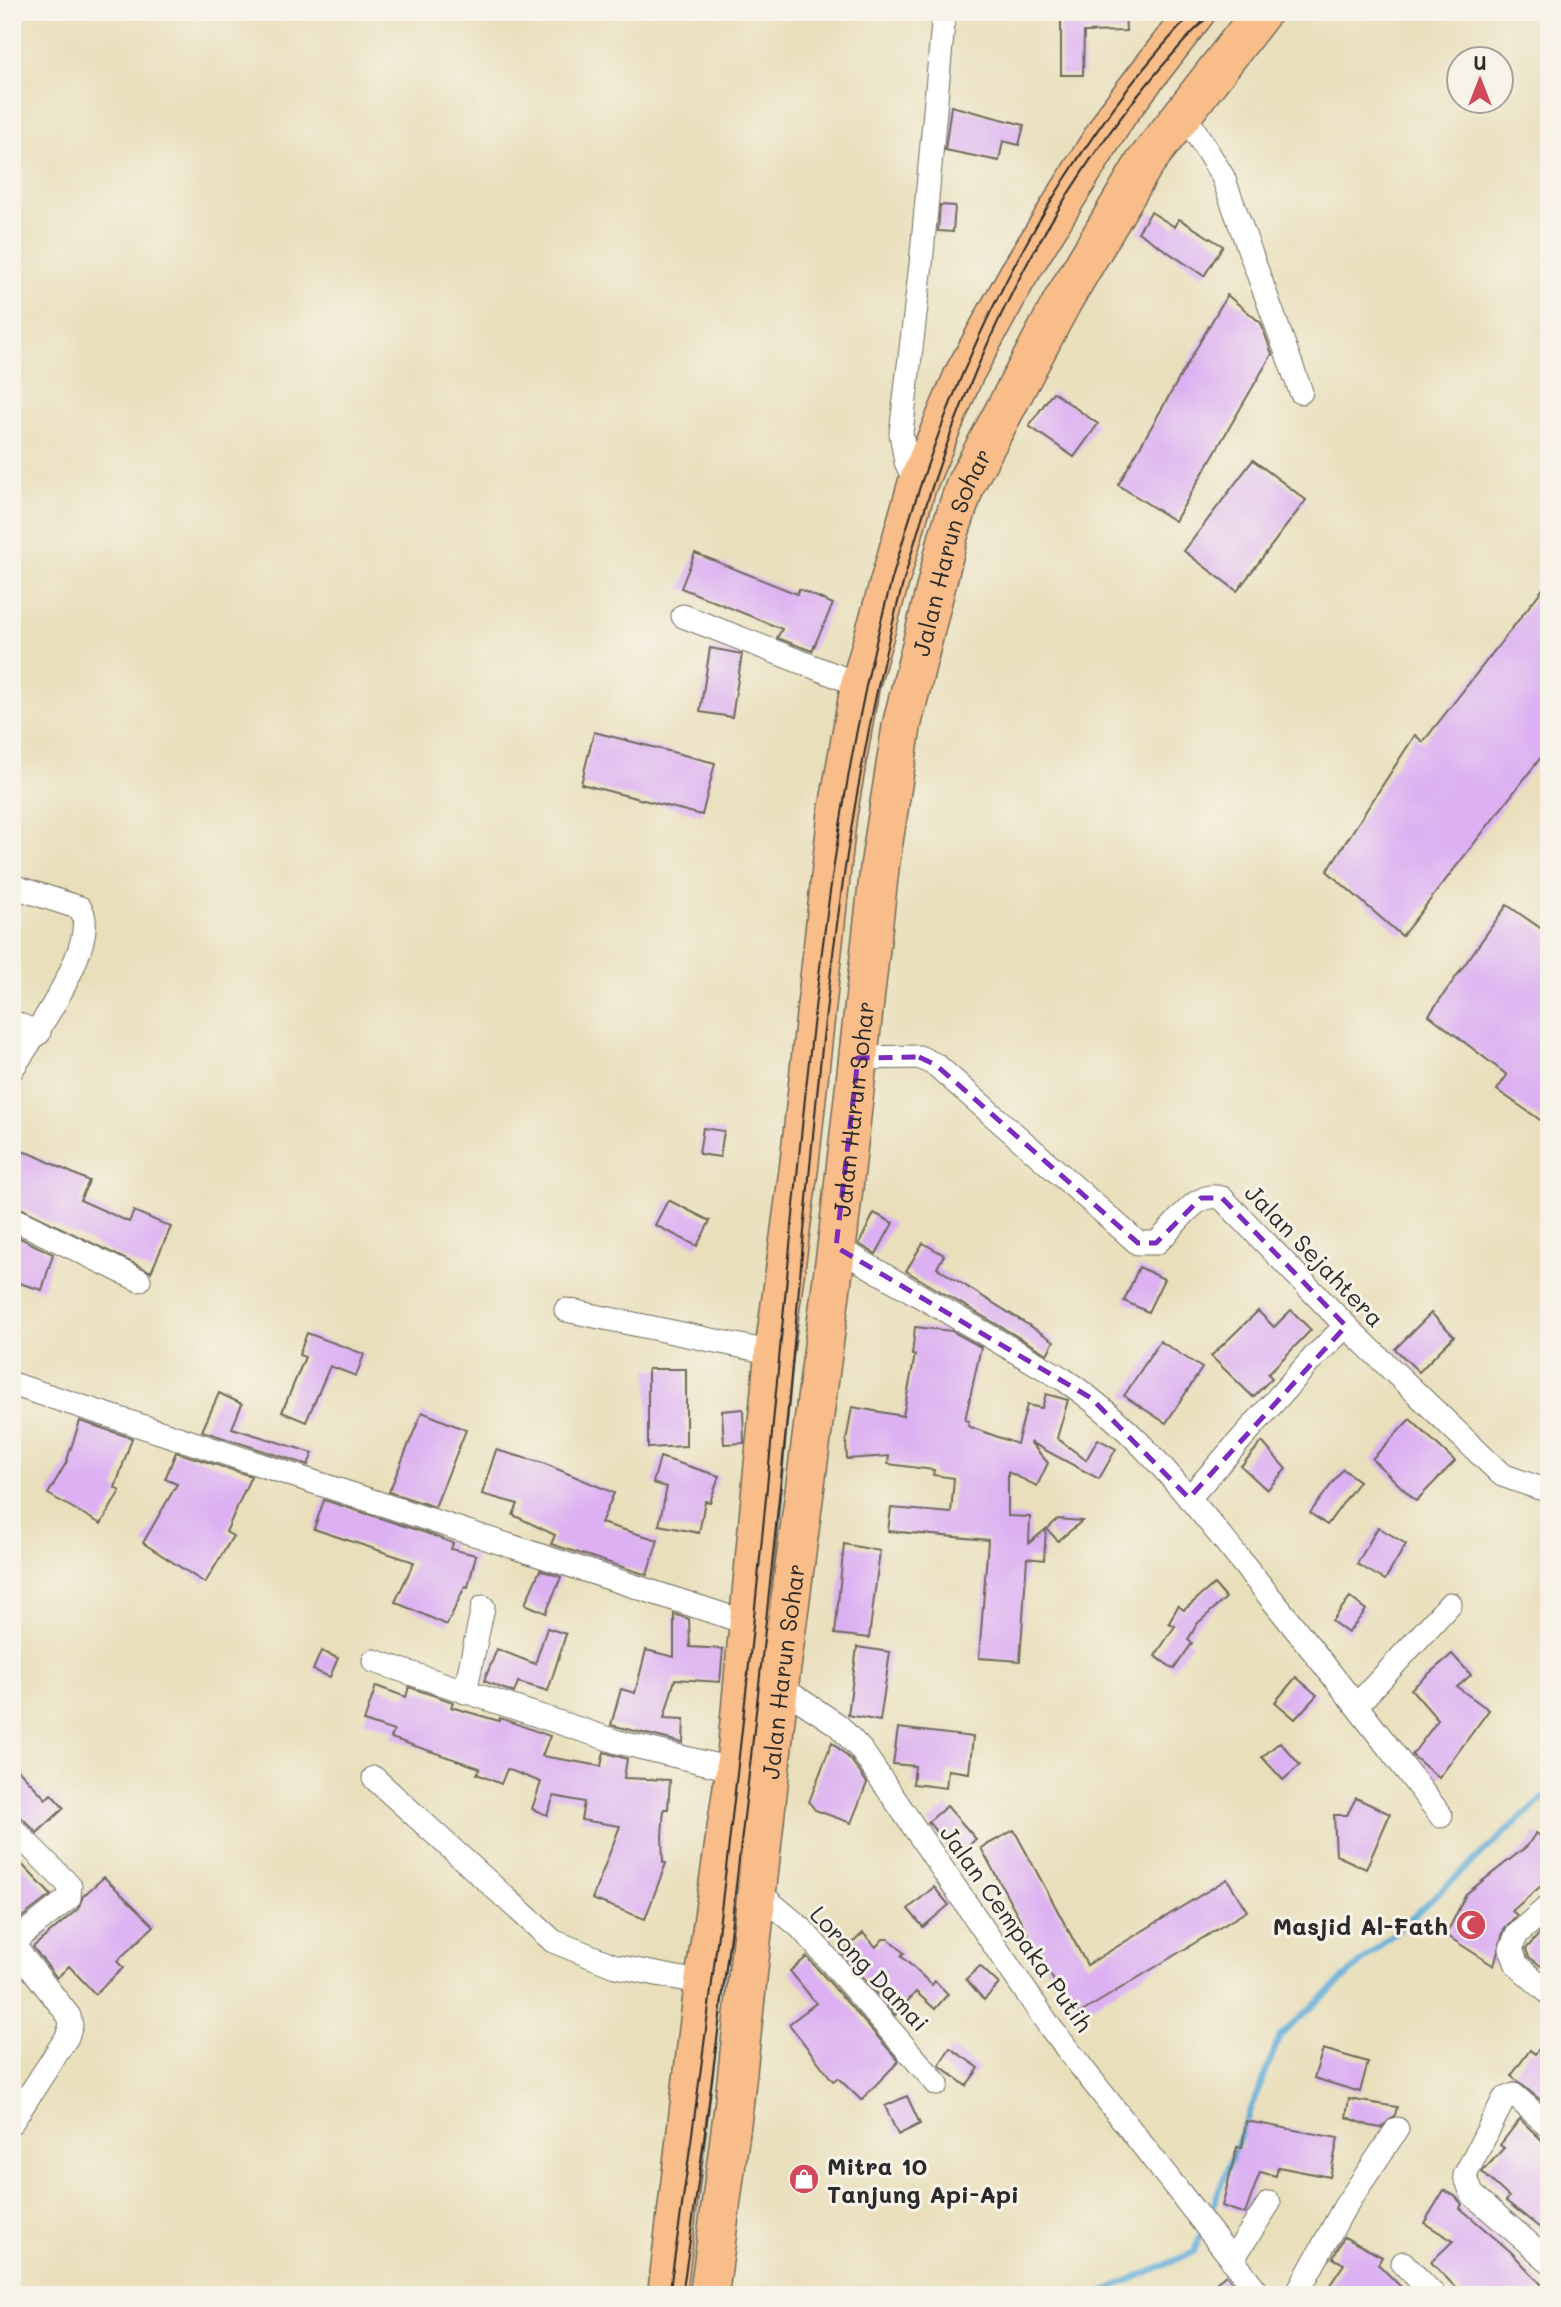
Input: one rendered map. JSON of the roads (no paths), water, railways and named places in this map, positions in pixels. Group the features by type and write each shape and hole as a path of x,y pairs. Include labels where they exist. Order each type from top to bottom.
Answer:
{"highway":[{"name":"Jalan Harun Sohar","path":"667,2295 704,1983 735,1770 751,1624 774,1353 801,1154 837,817 860,685 917,485 964,374 1017,277 1118,113 1196,12"},
{"name":"Jalan Harun Sohar","path":"709,2295 758,1892 779,1686 836,1247 880,864 902,724 949,534 966,483 1062,302 1144,164 1262,12"}],"street":[{"path":"917,485 905,461 901,433 921,264 944,12"},
{"path":"1184,113 1223,177 1301,392"},
{"path":"682,616 860,685"},
{"path":"12,886 80,908 85,919 62,992 39,1033 12,1069"},
{"path":"12,1022 39,1033"},
{"name":"Jalan Sejahtera","path":"858,1058 919,1057 936,1065 1138,1243 1156,1243 1200,1198 1212,1195 1222,1198 1346,1326 1502,1475 1539,1488 1549,1486"},
{"path":"12,1219 139,1280"},
{"path":"836,1247 1091,1398 1189,1497 1357,1705 1441,1816"},
{"path":"566,1310 774,1353"},
{"path":"1189,1497 1313,1358 1346,1326"},
{"path":"12,1384 751,1624"},
{"path":"1357,1705 1450,1604"},
{"path":"466,1692 483,1607"},
{"path":"374,1661 618,1742 735,1770"},
{"name":"Jalan Cempaka Putih","path":"779,1686 838,1725 862,1751 1050,2027 1227,2253"},
{"path":"374,1778 553,1941 615,1966 704,1983"},
{"path":"12,1828 70,1886 71,1891 69,1898 12,1943 69,2015 71,2025 61,2048 12,2122"},
{"name":"Lorong Damai","path":"758,1892 800,1928 937,2084"},
{"path":"1549,1906 1517,1934 1511,1949 1517,1965 1549,1993"},
{"path":"1549,2126 1514,2095 1509,2095 1504,2099 1465,2175 1472,2194 1549,2261"},
{"path":"1296,2295 1345,2208 1397,2129"},
{"path":"1260,2295 1227,2253 1269,2203"},
{"path":"1403,2263 1434,2295"}],"waterway":[{"path":"1208,2218 1280,2036 1549,1793"},
{"path":"1095,2295 1194,2252 1202,2231"}],"tram line":[{"path":"669,2295 698,2094 735,1791 802,1122 822,954 858,723 884,610 916,499 955,391 1004,285 1092,137 1141,72 1194,12"},
{"path":"682,2295 712,2082 751,1760 785,1439 820,1063 844,871 879,682 928,498 997,323 1090,160 1212,12"}],"place":[{"name":"Masjid Al-Fath","path":"1471,1925"},
{"name":"Mitra 10 Tanjung Api-Api","path":"804,2179"}]}
